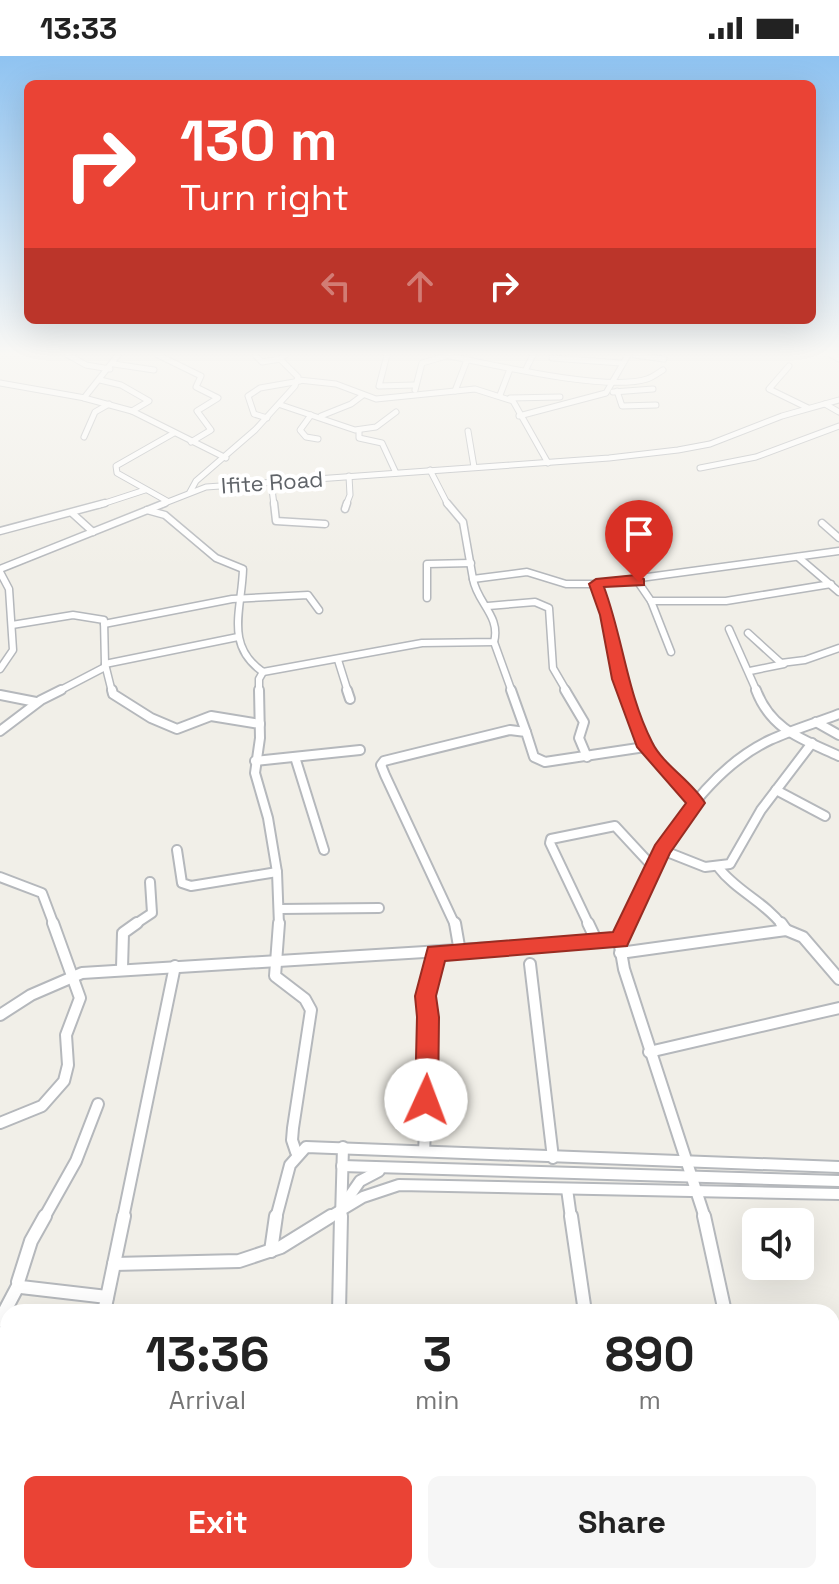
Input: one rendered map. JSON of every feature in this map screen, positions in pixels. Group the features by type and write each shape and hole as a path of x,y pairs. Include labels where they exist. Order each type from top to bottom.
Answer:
{"street":[{"path":"84,437 89,426"},
{"path":"161,426 226,458"},
{"path":"191,442 211,430 207,426"},
{"path":"190,492 196,481 226,458 258,426"},
{"path":"303,426 300,430 306,437 318,439"},
{"path":"348,426 359,430 374,426"},
{"path":"525,426 548,463"},
{"name":"Ifite Road","path":"0,571 167,501 218,485 548,463 695,447 755,426"},
{"path":"700,468 756,457 838,426"},
{"path":"359,430 360,439 382,443 396,473"},
{"path":"468,431 474,467"},
{"path":"167,501 117,473 116,466 174,433"},
{"path":"430,470 449,508 463,522 477,595 488,606 497,628 494,642 538,761 645,747"},
{"path":"345,509 350,495 349,476"},
{"path":"271,481 276,521 325,524"},
{"path":"0,531 145,490"},
{"path":"146,510 165,515 216,558 242,567 238,637 243,655 263,672 422,643 494,642"},
{"path":"72,513 93,532"},
{"path":"822,523 839,538"},
{"path":"473,579 527,572 566,584 596,584 789,555 797,557 839,551"},
{"path":"797,557 839,592"},
{"path":"427,598 427,564 471,563"},
{"path":"0,571 9,589 13,650 0,669"},
{"path":"636,579 651,601 671,652"},
{"path":"596,584 607,615 620,679 645,747 696,803"},
{"path":"651,601 726,601 831,584"},
{"path":"104,624 240,598 302,594 313,600 319,610"},
{"path":"488,606 526,602 543,603 549,608 553,668 584,722 579,738 587,757"},
{"path":"12,625 88,614 103,618 105,666 113,694 151,718 177,729 211,716 260,724"},
{"path":"729,629 750,671 758,701 788,732 839,756"},
{"path":"748,633 774,659 786,663"},
{"path":"0,731 36,702 105,666 238,637"},
{"path":"750,671 839,648"},
{"path":"338,660 350,699"},
{"path":"263,672 259,679 260,724 255,773 268,818 277,872 280,909 277,980 305,998 311,1010 293,1128 292,1140 296,1152"},
{"path":"0,695 36,702"},
{"path":"723,1304 708,1227 649,1052 619,940 662,850 696,803 722,774 748,753 788,732 839,714"},
{"path":"816,722 839,735"},
{"path":"460,952 448,904 381,765 384,761 494,732 526,732"},
{"path":"662,850 694,864 718,867 730,864 738,855 761,810 812,743"},
{"path":"255,761 360,750"},
{"path":"295,757 324,850"},
{"path":"776,790 825,816"},
{"path":"597,942 565,877 551,839 615,826 653,867"},
{"path":"177,850 182,883 191,886 277,872"},
{"path":"718,867 733,886 767,906 786,930 803,937 839,979"},
{"path":"0,877 42,893 80,998 66,1035 68,1065 64,1081 42,1106 0,1123"},
{"path":"122,968 123,933 152,913 150,882"},
{"path":"280,909 379,908"},
{"path":"620,953 786,930"},
{"path":"0,1015 31,995 72,976 122,968 460,952 619,940"},
{"path":"424,1151 428,1075 426,996 435,968 436,953"},
{"path":"530,964 553,1158"},
{"path":"106,1304 175,966"},
{"path":"649,1052 839,1008"},
{"path":"8,1304 19,1284 19,1273 31,1241 76,1161 98,1104"},
{"path":"271,1251 285,1175 296,1152 306,1147 839,1167"},
{"path":"339,1304 343,1147"},
{"path":"342,1166 839,1181"},
{"path":"340,1211 360,1181 386,1168"},
{"path":"114,1264 155,1261 209,1264 255,1258 354,1202 399,1185 839,1194"},
{"path":"567,1189 584,1304"},
{"path":"19,1284 36,1291 107,1297"}],"route":[{"path":"426,1100 426,996 435,968 436,953 619,940 662,850 696,803 645,747 623,690 607,615 596,584 636,579 639,582"}]}
